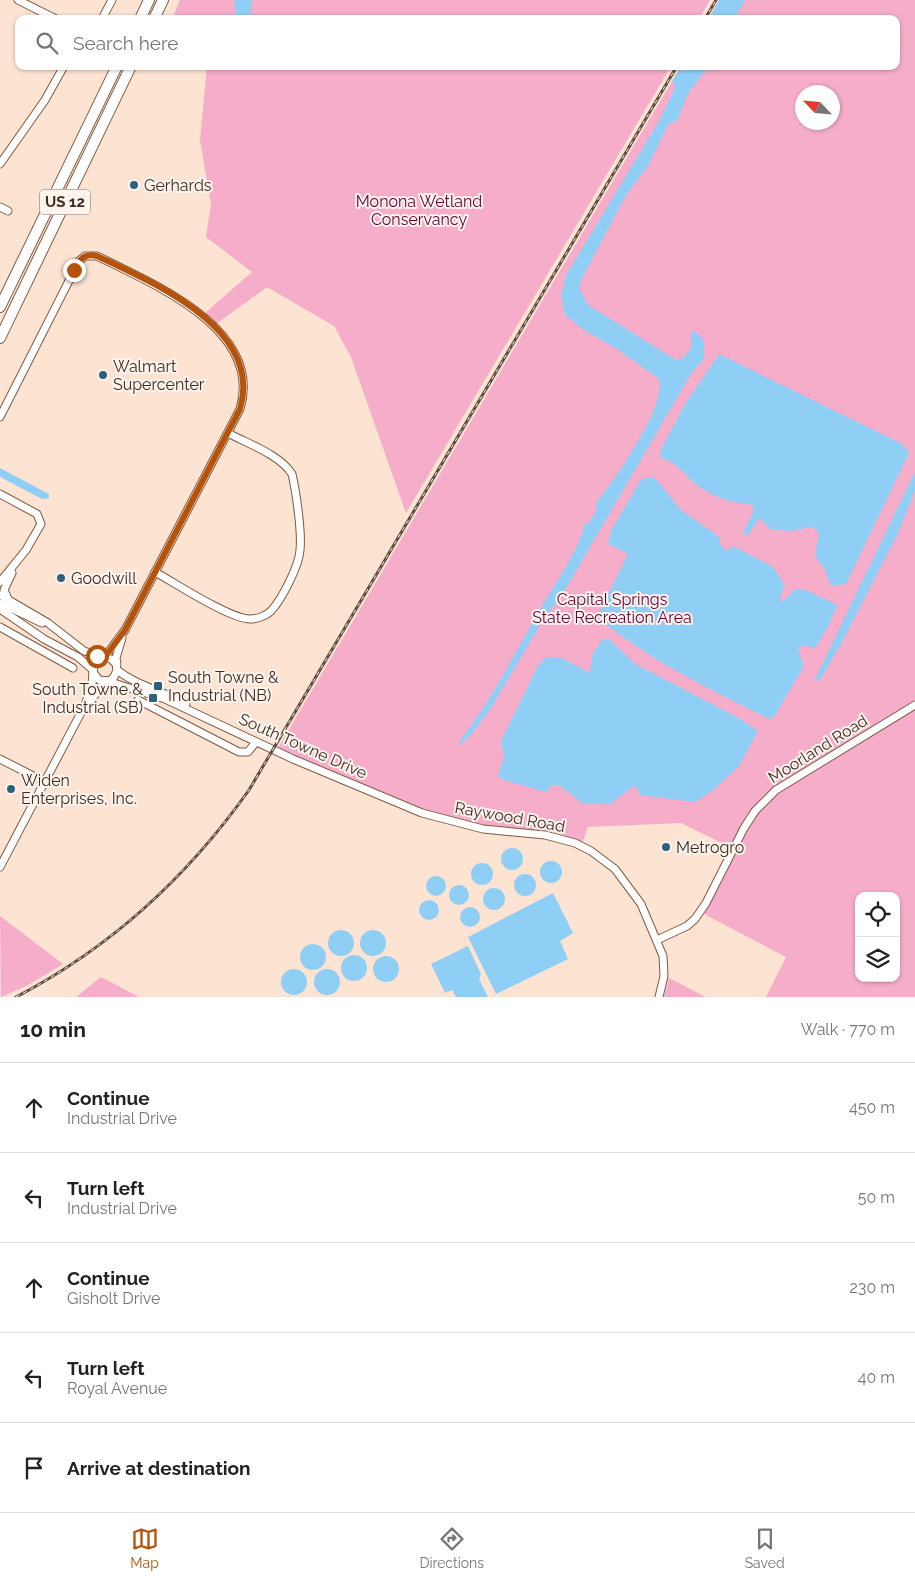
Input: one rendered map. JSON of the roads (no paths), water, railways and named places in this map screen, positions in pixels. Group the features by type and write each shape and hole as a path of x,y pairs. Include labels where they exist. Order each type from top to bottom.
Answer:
{"highway":[{"path":"142,15 149,0"},
{"path":"156,15 163,0"},
{"name":"US 12","path":"0,307 115,70"},
{"name":"US 12","path":"0,338 129,70"},
{"path":"0,299 23,260"},
{"path":"0,349 35,266"}],"street":[{"path":"18,0 48,15"},
{"path":"104,15 112,0"},
{"path":"0,164 46,99 62,70"},
{"path":"0,207 8,211"},
{"path":"0,417 79,261 90,255 180,299 210,324 231,347 243,370 244,388 240,409 125,630 116,658 117,668 114,677 106,681 95,692 84,712 77,720"},
{"path":"155,572 232,614 250,619 262,617 270,612 294,571 300,548 292,474 280,461 228,433"},
{"path":"0,494 33,511 41,520 40,527 15,566 4,590 8,600"},
{"path":"0,582 15,566"},
{"path":"0,595 54,627 84,652 111,659 117,668"},
{"path":"0,603 25,617 54,627"},
{"path":"0,609 44,639 78,657 93,670 96,678 106,681"},
{"path":"0,627 73,668"},
{"path":"0,867 89,695 95,661 104,657 125,630"},
{"name":"South Towne Drive","path":"117,668 126,677 171,696 200,714"},
{"name":"South Towne Drive","path":"106,681 146,692 200,714 256,742 395,802"},
{"path":"138,700 239,752 248,752 256,742"},
{"name":"Moorland Road","path":"656,940 687,926 695,919 706,903 744,828 755,811 776,790 915,705"},
{"path":"0,759 45,782"},
{"name":"Raywood Road","path":"395,802 460,824 483,829 544,835 575,843 591,851 615,869 632,890 656,940 663,956 664,976 659,997"}],"water":[{"path":"234,0 252,0 250,15 234,15 236,13"},
{"path":"719,0 745,0 736,15 711,15"},
{"path":"679,70 706,70 688,93 677,121 669,123 648,166 626,195 581,280 579,288 588,305 676,360 683,358 691,348 691,332 696,332 704,341 704,359 692,372 565,590 540,625 491,708 470,736 458,746 505,671 569,561 583,532 584,524 589,523 596,511 596,503 626,462 655,407 659,391 659,379 617,349 584,330 565,315 561,296 566,275 658,123 674,90 675,84 672,81"},
{"path":"719,354 902,444 909,453 846,584 831,586 824,568 815,556 819,533 813,527 790,531 770,529 760,518 747,536 743,532 753,513 753,505 737,503 705,491 674,464 661,458 660,451 685,404"},
{"path":"0,468 49,494 49,498 42,499 2,478 0,476"},
{"path":"915,472 915,491 897,535 842,642 820,680 814,681"},
{"path":"654,477 681,510 719,537 721,546 727,551 733,546 773,567 784,585 780,599 783,602 795,589 806,590 837,605 828,627 815,648 803,645 798,650 804,666 774,717 769,719 680,673 637,647 597,617 628,554 608,544 611,531 641,479"},
{"path":"609,639 635,664 737,717 758,731 739,766 712,791 695,802 640,795 635,785 610,804 582,803 559,785 552,785 546,792 501,779 498,775 504,758 501,741 538,666 546,657 560,657 590,673 592,655 602,640"},
{"path":"512,848 520,851 523,859 520,867 512,870 504,867 501,859 504,851"},
{"path":"551,861 559,864 562,872 559,880 551,883 543,880 540,872 543,864"},
{"path":"482,863 490,866 493,874 490,882 482,885 474,882 471,874 474,866"},
{"path":"525,874 533,877 536,885 533,893 525,896 517,893 514,885 517,877"},
{"path":"436,876 443,879 446,886 443,893 436,896 429,893 426,886 429,879"},
{"path":"459,885 466,888 469,895 466,902 459,905 452,902 449,895 452,888"},
{"path":"494,888 502,891 505,899 502,907 494,910 486,907 483,899 486,891"},
{"path":"553,893 573,933 560,941 568,959 496,994 468,937"},
{"path":"429,900 436,903 439,910 436,917 429,920 422,917 419,910 422,903"},
{"path":"470,907 477,910 480,917 477,924 470,927 463,924 460,917 463,910"},
{"path":"341,930 350,934 354,943 350,952 341,956 332,952 328,943 332,934"},
{"path":"373,930 382,934 386,943 382,952 373,956 364,952 360,943 364,934"},
{"path":"313,944 322,948 326,957 322,966 313,970 304,966 300,957 304,948"},
{"path":"468,946 481,974 479,979 488,997 456,997 452,990 445,993 431,964"},
{"path":"354,955 363,959 367,968 363,977 354,981 345,977 341,968 345,959"},
{"path":"386,956 395,960 399,969 395,978 386,982 377,978 373,969 377,960"},
{"path":"294,969 303,973 307,982 303,991 294,995 285,991 281,982 285,973"},
{"path":"327,969 336,973 340,982 336,991 327,995 318,991 314,982 318,973"}],"railway":[{"path":"707,15 716,0"},
{"path":"16,997 50,978 83,956 115,933 145,907 200,852 249,790 675,70"}],"place":[{"name":"Gerhards","path":"134,185"},
{"name":"Walmart Supercenter","path":"103,375"},
{"name":"Goodwill","path":"61,578"},
{"name":"South Towne & Industrial (NB)","path":"158,686"},
{"name":"South Towne & Industrial (SB)","path":"153,698"},
{"name":"Widen Enterprises, Inc.","path":"11,789"},
{"name":"Metrogro","path":"666,847"}],"park label":[{"name":"Monona Wetland Conservancy","path":"419,210"},
{"name":"Capital Springs State Recreation Area","path":"612,608"}]}
